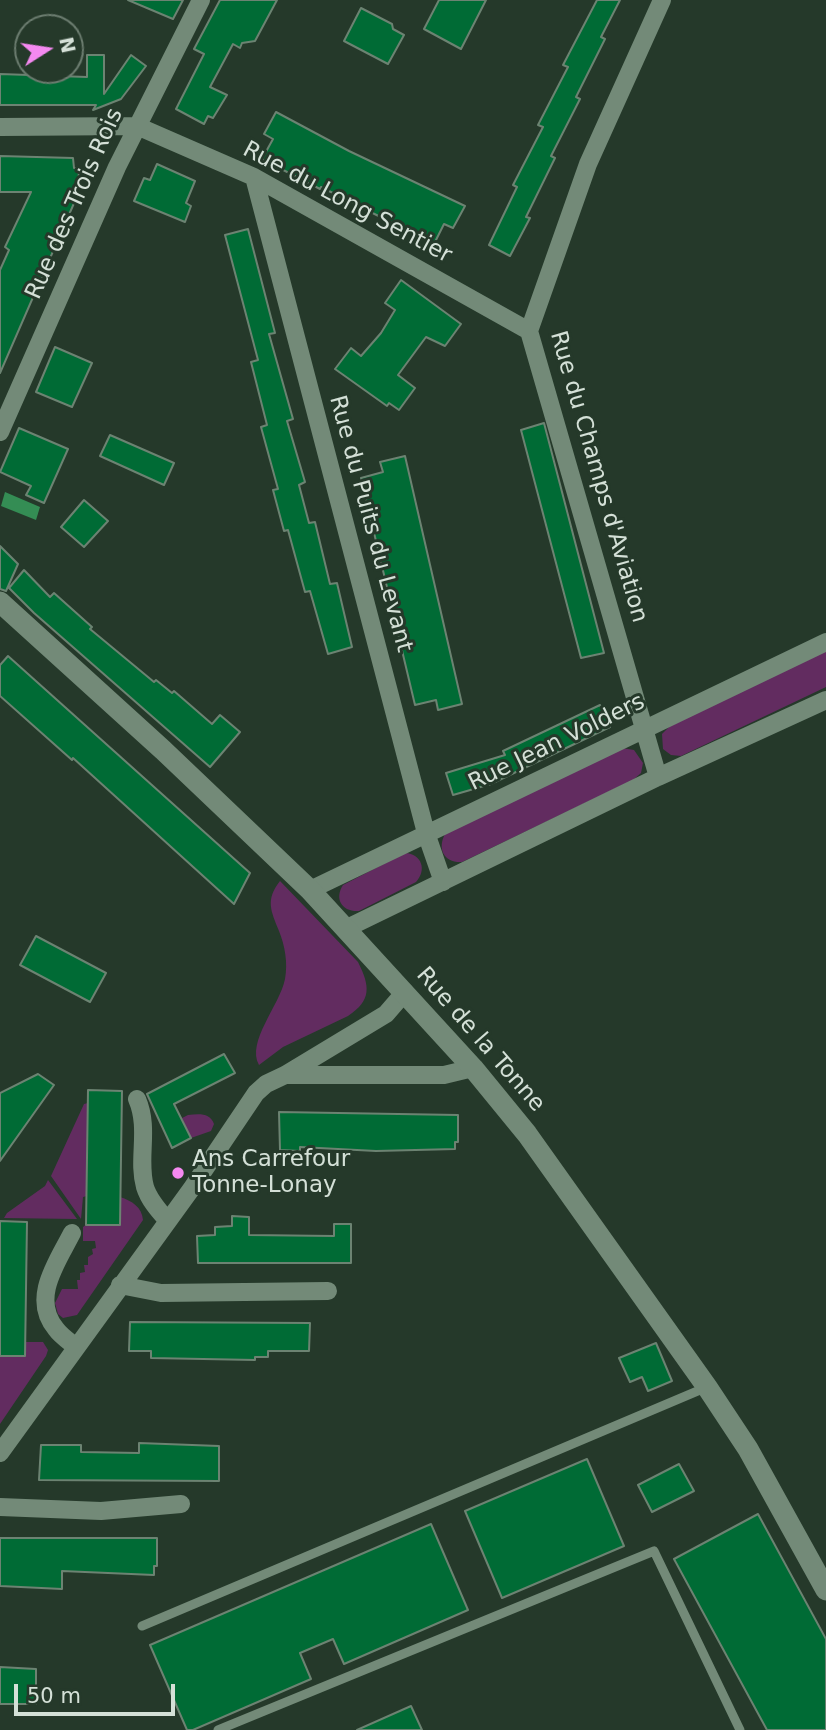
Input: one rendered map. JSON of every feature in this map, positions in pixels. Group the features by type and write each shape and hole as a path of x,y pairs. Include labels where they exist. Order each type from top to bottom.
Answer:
{"street":[{"name":"Rue des Trois Rois","path":"0,432 137,126 201,0"},
{"name":"Rue du Champs d'Aviation","path":"659,777 529,331 588,164 662,0"},
{"path":"0,127 137,126"},
{"name":"Rue du Long Sentier","path":"137,126 254,177 529,331"},
{"name":"Rue du Puits du Levant","path":"254,177 426,833 443,882"},
{"name":"Rue de la Tonne","path":"0,602 163,750 310,890 473,1068 527,1134 707,1387 748,1449 826,1590"},
{"name":"Rue Jean Volders","path":"310,890 826,642"},
{"path":"347,928 659,777 826,700"},
{"path":"0,1453 192,1188 256,1093 266,1084 386,1014 405,992"},
{"path":"285,1075 444,1075 473,1068"},
{"path":"137,1099 143,1113 144,1185 157,1209 167,1220"},
{"path":"72,1233 46,1285 45,1303 56,1330 76,1348"},
{"path":"120,1285 160,1293 327,1291"},
{"path":"0,1507 101,1511 181,1504"}],"lane":[{"path":"142,1626 707,1387"},
{"path":"218,1730 654,1551 740,1730"}],"shaded area":[{"path":"5,492 40,507 36,520 1,506"},
{"path":"826,651 826,687 681,756 671,755 663,749 662,734 670,726"},
{"path":"622,748 634,750 643,763 641,773 633,780 462,862 451,860 444,854 442,845 445,834"},
{"path":"405,853 415,856 421,863 421,873 416,882 359,911 353,911 341,904 339,895 343,885"},
{"path":"280,881 358,962 365,978 366,992 361,1004 348,1016 283,1047 259,1065 256,1056 260,1035 282,989 286,973 284,949 271,906 272,894"},
{"path":"88,1103 87,1196 83,1197 81,1219 51,1176 84,1104"},
{"path":"188,1115 210,1117 214,1124 211,1131 191,1138 182,1118"},
{"path":"48,1180 77,1219 4,1218 45,1186"},
{"path":"120,1197 136,1205 143,1220 77,1315 63,1318 58,1314 55,1303 62,1289 78,1289 77,1280 80,1280 80,1273 85,1272 84,1265 88,1265 88,1257 93,1254 92,1249 96,1248 95,1241 83,1241 83,1227"},
{"path":"25,1342 43,1342 48,1350 0,1424 0,1356 25,1356"}],"building":[{"path":"128,0 183,0 173,19"},
{"path":"220,0 277,0 255,41 242,43 240,48 233,44 210,87 227,95 213,118 208,116 204,124 176,109 204,54 194,49"},
{"path":"439,0 486,0 461,49 424,29"},
{"path":"597,0 620,0 601,37 605,39 576,97 580,99 551,156 555,158 526,217 530,218 510,256 489,245 517,187 513,185 543,127 538,125 568,67 563,65"},
{"path":"361,8 392,24 393,29 404,35 388,64 344,41"},
{"path":"87,55 104,55 104,94 131,55 146,66 121,99 93,110 96,105 0,105 0,74 14,74 14,84 84,84 84,77 87,77"},
{"path":"276,112 349,151 465,206 453,228 444,224 434,244 262,159 273,139 264,134"},
{"path":"0,156 73,158 74,168 79,168 78,194 0,373 0,270 9,250 5,247 31,192 0,192"},
{"path":"157,164 195,181 186,203 191,206 185,222 134,201 144,178 150,180"},
{"path":"248,229 275,333 269,334 293,419 287,421 305,482 299,485 309,523 315,522 330,584 337,583 352,647 328,654 310,591 305,592 288,530 284,531 273,490 278,489 261,427 267,425 251,362 258,360 225,235"},
{"path":"401,280 461,324 445,346 426,337 398,375 415,388 399,410 389,403 387,406 335,369 351,348 361,356 381,333 395,310 385,303"},
{"path":"55,347 92,363 72,407 36,392"},
{"path":"544,423 604,653 581,658 521,430"},
{"path":"19,428 68,449 44,503 26,495 31,486 0,472"},
{"path":"110,435 174,463 164,485 100,456"},
{"path":"405,456 462,704 438,710 436,700 415,705 361,478 383,472 380,462"},
{"path":"84,500 108,521 84,547 61,527"},
{"path":"0,546 18,564 6,591 0,589"},
{"path":"24,570 50,597 54,593 92,627 90,629 154,682 156,680 172,693 174,691 212,724 220,715 240,732 210,767 9,588"},
{"path":"8,656 250,873 234,904 73,758 72,760 0,696 0,665"},
{"path":"600,705 610,727 491,784 453,795 446,773 505,755 503,751"},
{"path":"36,936 106,973 90,1002 20,965"},
{"path":"224,1054 235,1073 174,1104 191,1138 172,1148 147,1094"},
{"path":"38,1074 54,1085 0,1161 0,1093"},
{"path":"88,1090 122,1091 120,1225 86,1225"},
{"path":"279,1112 458,1115 458,1142 455,1142 455,1149 376,1151 300,1147 300,1151 280,1150"},
{"path":"232,1216 249,1217 249,1235 334,1236 334,1224 351,1224 351,1263 198,1263 197,1236 215,1235 215,1227 232,1226"},
{"path":"0,1221 27,1222 25,1356 0,1356"},
{"path":"130,1322 310,1323 309,1351 268,1351 268,1357 255,1357 255,1360 151,1358 151,1351 129,1351"},
{"path":"656,1343 672,1381 648,1391 642,1377 630,1382 619,1358"},
{"path":"139,1443 219,1446 219,1481 39,1480 41,1445 81,1445 81,1452 139,1453"},
{"path":"587,1459 624,1546 502,1598 465,1511"},
{"path":"679,1464 694,1491 652,1512 638,1485"},
{"path":"758,1514 826,1639 826,1730 767,1730 674,1559"},
{"path":"431,1524 468,1610 344,1664 333,1639 300,1653 311,1679 193,1730 187,1730 150,1645"},
{"path":"0,1538 157,1538 157,1566 154,1566 154,1575 62,1571 62,1589 0,1586"},
{"path":"0,1667 36,1669 36,1704 0,1704"},
{"path":"411,1706 422,1730 357,1730"}],"place":[{"name":"Ans Carrefour Tonne-Lonay","path":"178,1173"}]}
